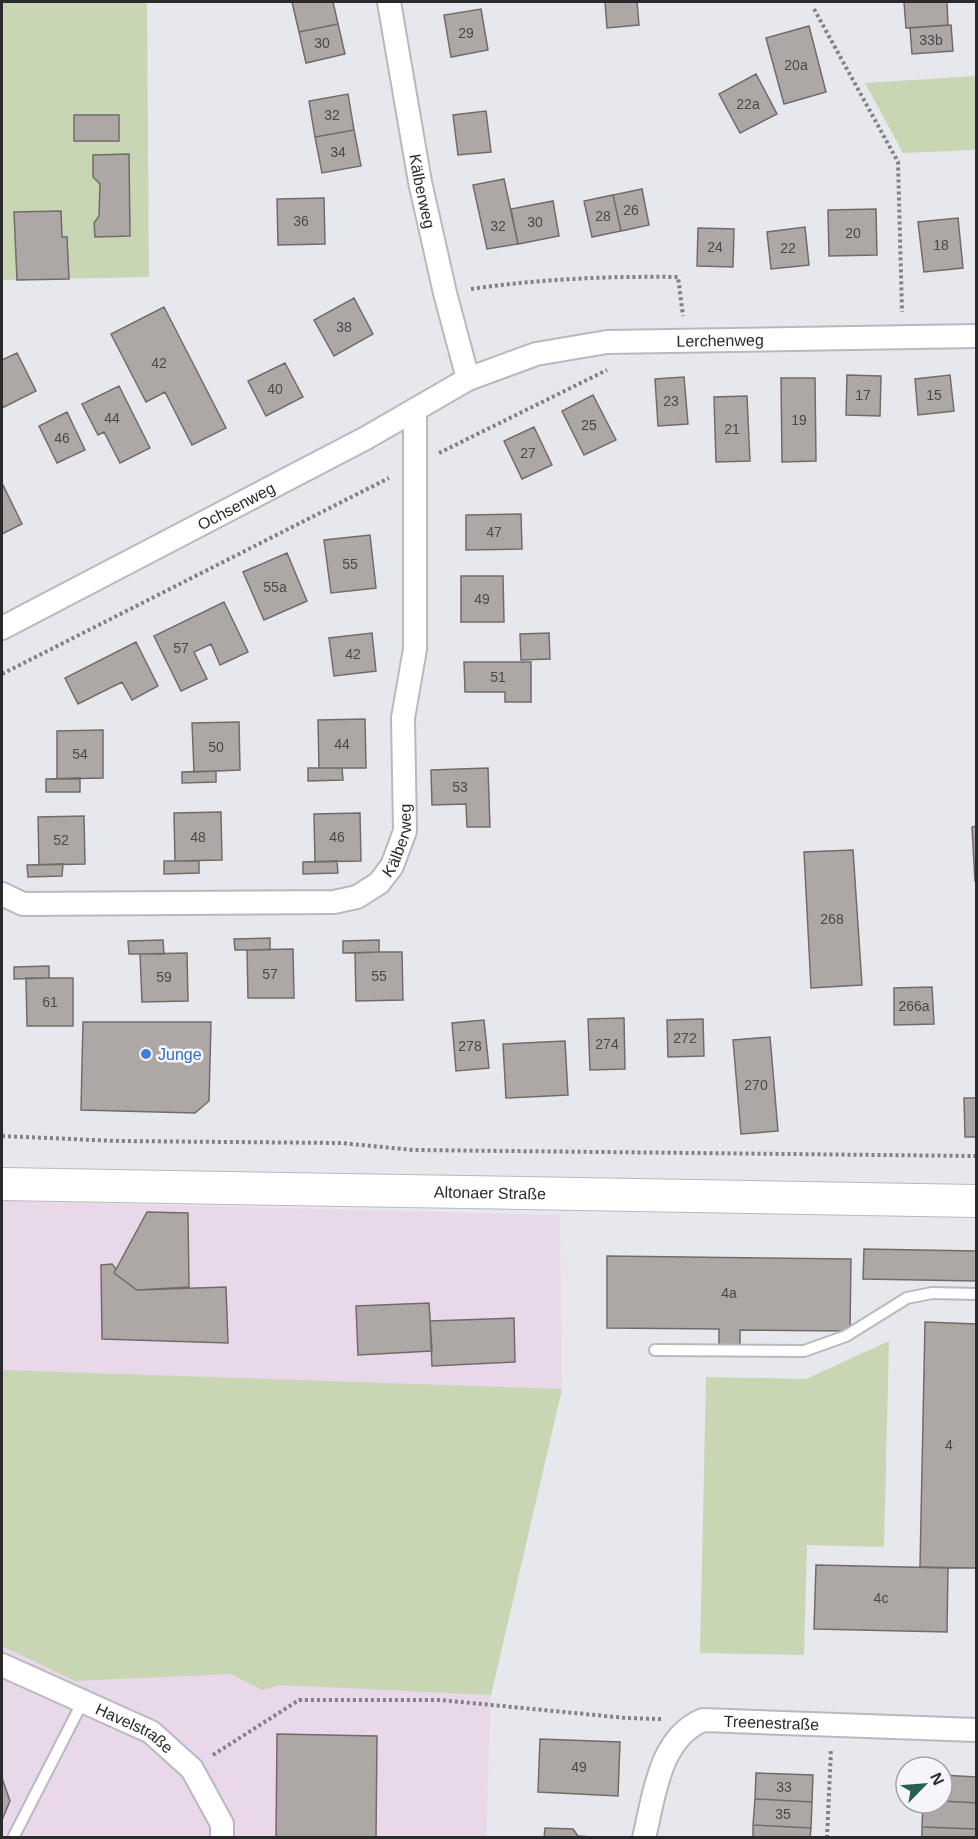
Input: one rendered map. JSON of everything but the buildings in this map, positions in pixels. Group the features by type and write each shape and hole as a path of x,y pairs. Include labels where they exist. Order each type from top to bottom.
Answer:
{"main road":[{"name":"Altonaer Straße","path":"2,1184 976,1201"}],"street":[{"name":"Kälberweg","path":"389,2 420,182 445,293 468,379"},
{"name":"Lerchenweg","path":"468,379 536,354 607,342 976,336"},
{"name":"Ochsenweg","path":"2,628 366,438 468,379"},
{"name":"Kälberweg","path":"2,894 23,904 334,902 357,897 379,883 392,866 405,831 403,718 415,649 415,410"},
{"name":"Havelstraße","path":"2,1665 151,1732 192,1769 222,1824 222,1838"},
{"name":"Treenestraße","path":"644,1838 661,1771 669,1752 680,1735 691,1725 703,1720 976,1730"}],"lane":[{"path":"655,1350 804,1352 846,1336 907,1298 932,1293 976,1294"},
{"path":"14,1838 83,1701"}],"path":[{"path":"814,9 898,162 902,337"},
{"path":"445,293 552,279 610,276 678,277 686,340"},
{"path":"2,674 612,367"},
{"path":"2,1136 117,1141 341,1143 413,1150 976,1156"},
{"path":"192,1769 298,1700 440,1700 626,1718 703,1720"},
{"path":"827,1838 832,1725"}],"shaded area":[{"path":"2,1201 560,1215 562,1389 491,1695 486,1837 2,1838"}],"green space":[{"path":"2,2 147,2 149,277 2,280"},
{"path":"976,76 976,150 903,153 865,83"},
{"path":"889,1341 884,1547 807,1545 804,1655 700,1653 706,1377 806,1379"},
{"path":"2,1370 562,1389 491,1695 281,1685 262,1690 231,1674 75,1681 2,1646"}],"place":[{"name":"Junge","path":"146,1054"}]}
